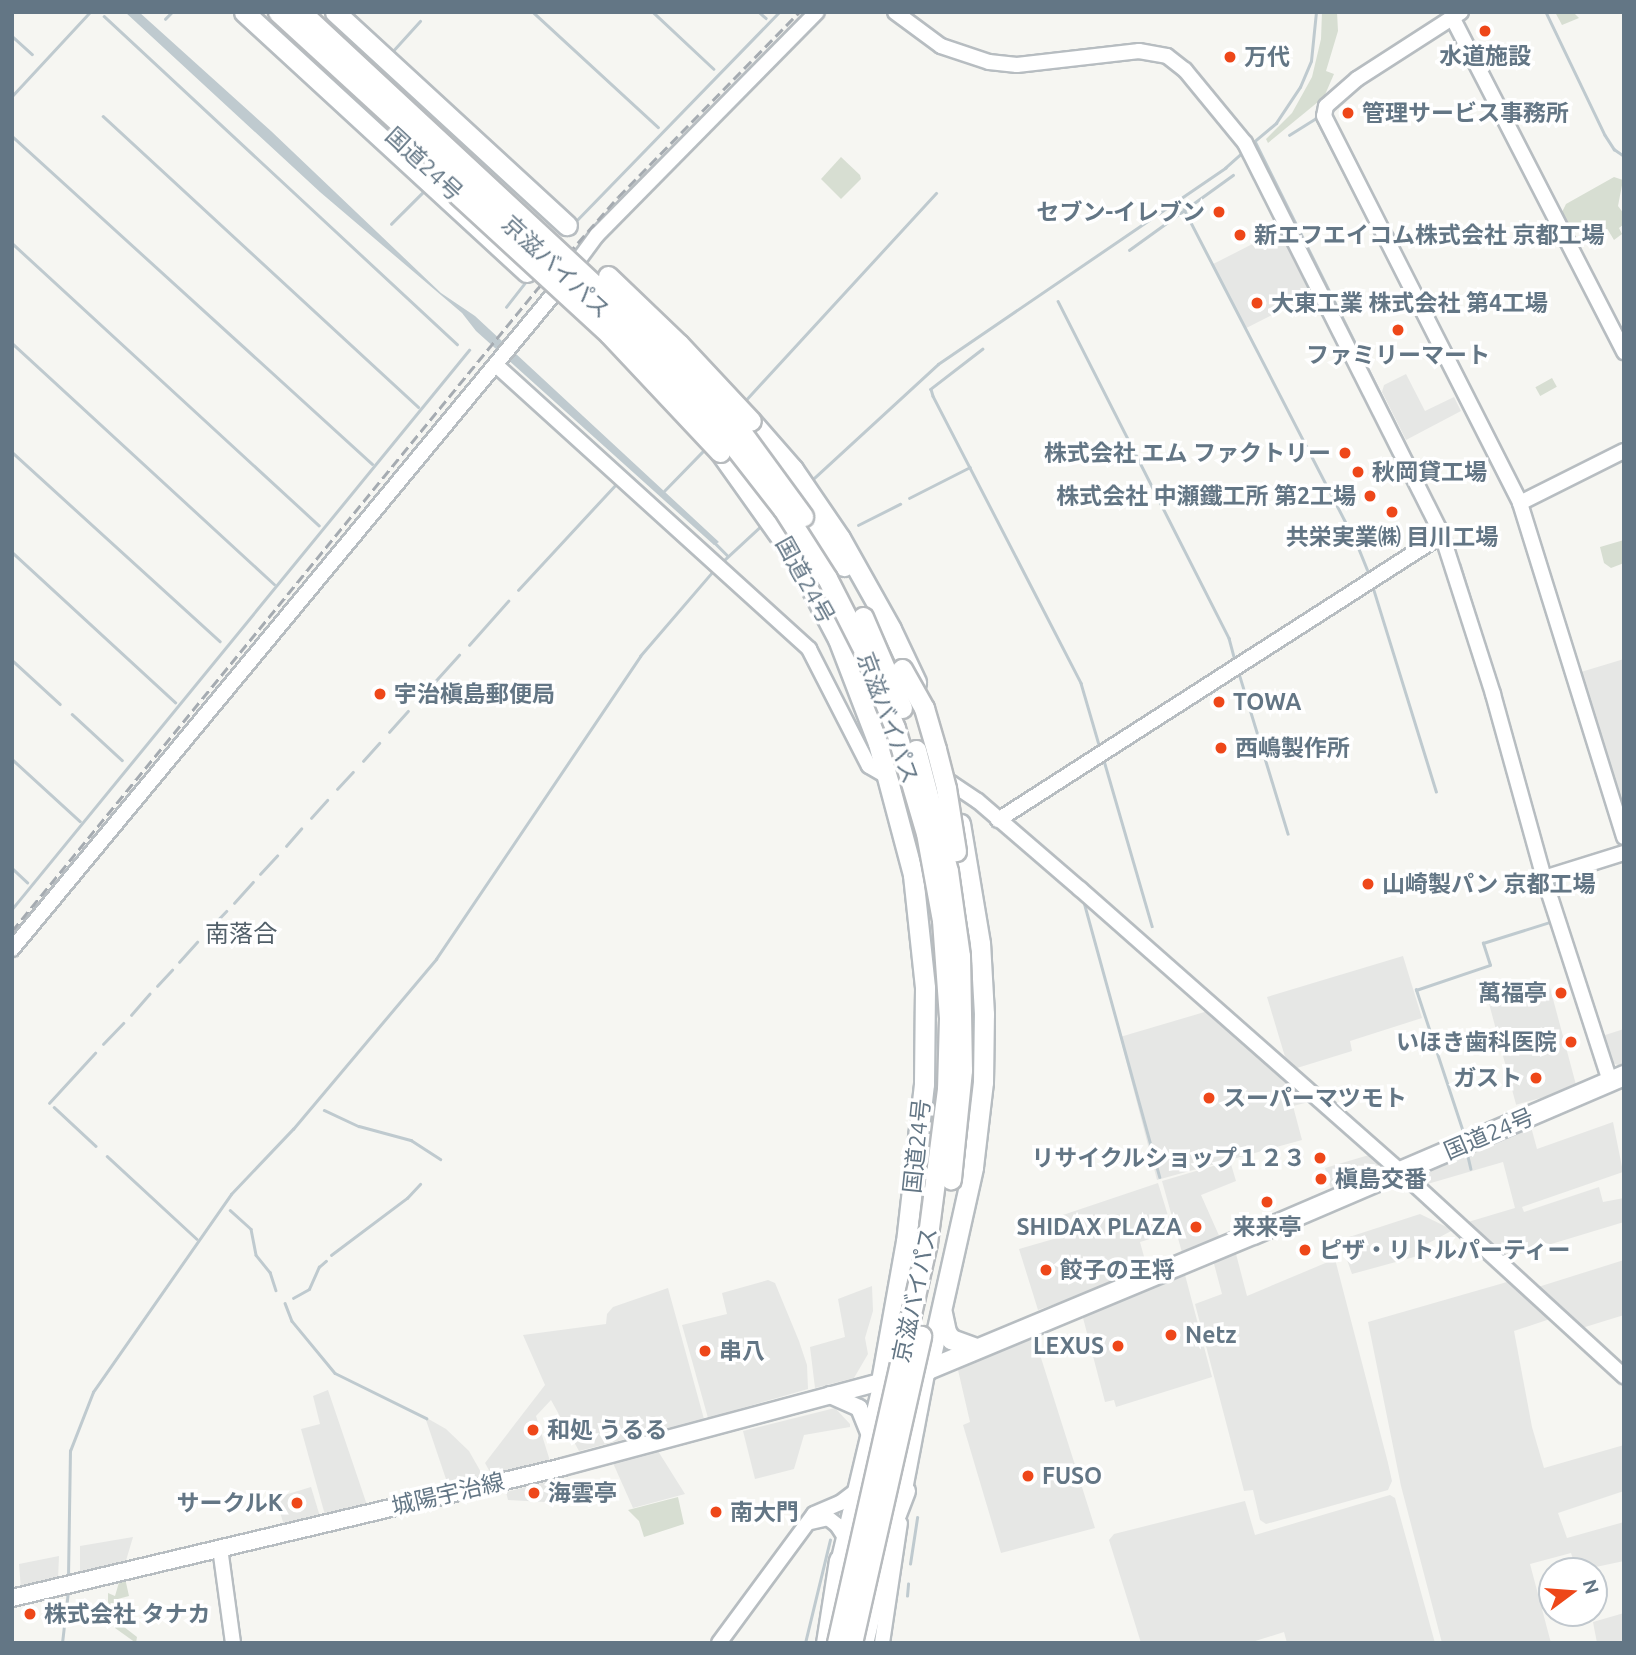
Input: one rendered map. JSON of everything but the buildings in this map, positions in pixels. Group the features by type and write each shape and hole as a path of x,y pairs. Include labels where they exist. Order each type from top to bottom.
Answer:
{"highway":[{"path":"244,12 527,272"},
{"name":"国道24号","path":"258,12 617,343 720,452 806,576 838,639 869,716 888,776 913,875 925,988 921,1120 906,1241 881,1382 928,1369 1617,1078"},
{"name":"京滋バイパス","path":"278,12 594,302 719,428 799,533 840,602 868,660 895,728 933,862 946,952 949,1055 936,1190 917,1295 837,1643"},
{"name":"京滋バイパス","path":"300,12 654,340 802,492 862,615 909,729 936,815 948,871 962,984 960,1100 946,1212 852,1643"},
{"name":"国道24号","path":"320,12 636,302 751,421 860,573 902,652 926,705 951,783 975,905 982,984 983,1082 973,1162 928,1369"},
{"path":"335,12 567,225"},
{"path":"719,428 783,521 824,594 871,699 903,795 925,889 935,968 937,1016 930,1154 921,1199 906,1241"},
{"path":"802,492 857,584 924,709 946,788 970,948 973,1162"},
{"path":"942,1312 946,1332 951,1339 976,1348"},
{"path":"863,1643 891,1527 905,1491"},
{"path":"826,1643 839,1560"},
{"path":"870,1643 882,1567"}],"main road":[{"name":"城陽宇治線","path":"12,1598 563,1467 881,1382"},
{"path":"830,1395 859,1408 869,1433"}],"street":[{"path":"12,949 504,354 605,226 817,12"},
{"path":"895,12 941,47 997,64 1017,65 1139,51 1167,56 1185,70 1248,148 1442,536 1493,694 1544,878 1617,1078"},
{"path":"1624,352 1457,15 1357,79 1326,106 1324,116 1520,503 1624,837"},
{"path":"504,354 718,567 809,649 869,766 888,776 951,783 978,801 1400,1171 1624,1376"},
{"path":"1520,503 1624,451"},
{"path":"998,820 1442,536"},
{"path":"1544,878 1620,854"},
{"path":"882,1643 905,1491 928,1369"},
{"path":"817,1643 846,1539 881,1382"},
{"path":"719,1643 814,1514 840,1503 857,1490"},
{"path":"806,1524 828,1518 837,1525 846,1539"},
{"path":"220,1548 233,1643"}],"shaded area":[{"path":"125,12 139,12 271,131 441,293 475,316 719,542 714,545 476,331 462,313 320,192"},
{"path":"1322,12 1337,12 1338,31 1326,71 1334,74 1324,97 1268,143 1266,139 1292,113 1312,77 1321,39"},
{"path":"1555,12 1573,12 1579,18 1562,25"},
{"path":"841,157 861,179 841,199 821,179"},
{"path":"1614,177 1623,180 1618,206 1624,214 1624,224 1619,228 1622,234 1614,240 1608,230 1596,225 1571,234 1561,214 1566,204"},
{"path":"1280,230 1313,294 1246,328 1213,264"},
{"path":"1406,374 1425,411 1454,397 1461,411 1406,440 1382,392 1384,385"},
{"path":"1552,378 1557,387 1540,396 1535,387"},
{"path":"1624,540 1624,563 1611,568 1604,563 1600,547"},
{"path":"1624,659 1624,810 1581,672"},
{"path":"1403,956 1422,1018 1350,1041 1352,1051 1297,1068 1286,1060 1267,997"},
{"path":"1549,984 1577,1088 1516,1105 1488,1000"},
{"path":"1208,1011 1313,1101 1293,1106 1302,1140 1157,1180 1120,1037"},
{"path":"1624,1029 1623,1067 1607,1061 1599,1037"},
{"path":"1613,1122 1623,1172 1522,1207 1524,1212 1599,1187 1603,1202 1624,1198 1624,1222 1505,1258 1468,1222 1515,1208 1503,1162 1424,1185 1420,1181 1422,1170 1530,1123 1537,1149"},
{"path":"1369,1155 1380,1165 1375,1175 1332,1193 1325,1168"},
{"path":"1230,1161 1236,1181 1201,1195 1221,1240 1183,1256 1162,1181"},
{"path":"1158,1183 1173,1232 1140,1242 1148,1271 1038,1310 1019,1249 1057,1238 1051,1219"},
{"path":"1420,1214 1453,1230 1423,1246 1425,1254 1352,1274 1340,1240"},
{"path":"1235,1250 1247,1296 1335,1259 1388,1463 1392,1481 1388,1490 1266,1524 1260,1520 1253,1490 1244,1491 1195,1304 1222,1294 1213,1260"},
{"path":"1624,1260 1624,1315 1582,1328 1538,1287"},
{"path":"1184,1271 1212,1377 1116,1407 1114,1400 1105,1402 1082,1314"},
{"path":"768,1280 775,1283 799,1341 807,1365 808,1389 708,1418 682,1325 727,1314 722,1293"},
{"path":"1507,1282 1550,1319 1514,1331 1532,1427 1544,1468 1624,1445 1624,1491 1558,1513 1567,1538 1624,1522 1624,1561 1608,1564 1608,1557 1572,1557 1571,1553 1556,1557 1538,1557 1538,1562 1530,1564 1538,1594 1538,1627 1547,1627 1551,1643 1442,1643 1401,1486 1368,1322"},
{"path":"872,1286 873,1311 865,1338 868,1354 854,1378 815,1388 810,1347 845,1337 838,1299"},
{"path":"668,1288 704,1419 579,1451 551,1400 536,1416 550,1461 495,1474 490,1472 485,1463 545,1385 523,1335 606,1324 607,1314 613,1307"},
{"name":"FUSO","path":"1031,1337 1035,1339 1095,1528 1001,1553 963,1425 970,1422 958,1370"},
{"path":"328,1390 367,1505 325,1515 301,1429 320,1424 313,1396"},
{"path":"835,1408 850,1427 804,1435 794,1469 755,1479 743,1431"},
{"path":"425,1417 446,1429 469,1451 482,1474 480,1478 448,1485"},
{"path":"658,1451 685,1494 633,1508 613,1463"},
{"name":"海雲亭","path":"546,1482 559,1489 563,1503 508,1500 506,1492"},
{"name":"サークルK","path":"311,1487 320,1517 285,1527 276,1498"},
{"path":"1390,1495 1395,1498 1435,1643 1287,1643 1284,1632 1249,1643 1141,1643 1109,1540 1114,1534 1245,1501 1255,1535"},
{"path":"678,1497 684,1524 644,1537 639,1521 628,1510"},
{"path":"133,1537 125,1564 83,1574 80,1572 80,1546"},
{"path":"59,1556 58,1579 21,1589 19,1564"},
{"path":"125,1578 129,1596 114,1600 119,1623 137,1637 136,1643 115,1628 108,1602 108,1593 115,1596 120,1579"},
{"path":"1624,1613 1624,1643 1597,1643 1594,1627 1608,1627 1608,1618"}],"waterway":[{"path":"12,96 90,12"},
{"path":"165,19 172,12"},
{"path":"533,12 658,127"},
{"path":"653,12 714,69"},
{"path":"759,12 766,18"},
{"path":"574,223 779,12"},
{"path":"1250,145 1276,123 1300,87 1311,61 1316,12"},
{"path":"1546,12 1605,135 1614,149 1624,156"},
{"path":"104,16 457,344"},
{"path":"391,53 420,21"},
{"path":"12,36 32,54"},
{"path":"103,116 418,407"},
{"path":"1289,135 1316,118 1403,287"},
{"path":"12,136 372,464"},
{"path":"1255,141 1422,477"},
{"path":"812,480 938,364 1225,168 1243,152"},
{"path":"1129,250 1233,175"},
{"path":"391,224 425,190"},
{"path":"743,403 936,193"},
{"path":"1184,209 1357,544 1369,574"},
{"path":"12,243 319,525"},
{"path":"506,307 528,279"},
{"path":"1058,301 1229,638 1235,660"},
{"path":"12,343 274,584"},
{"path":"983,349 931,389 933,396 1081,683 1100,748"},
{"path":"12,909 469,350"},
{"path":"664,491 705,449"},
{"path":"12,452 220,641"},
{"path":"909,498 970,467"},
{"path":"518,590 616,484"},
{"path":"858,525 900,504"},
{"path":"721,563 763,524"},
{"path":"715,543 728,556"},
{"path":"12,552 175,702"},
{"path":"1460,564 1479,626"},
{"path":"68,1577 70,1451 93,1392 231,1194 293,1129 436,959 640,656 714,570"},
{"path":"1373,587 1436,791"},
{"path":"469,645 508,601"},
{"path":"420,698 459,655"},
{"path":"12,660 60,704"},
{"path":"1238,670 1288,834"},
{"path":"389,732 408,711"},
{"path":"72,714 122,760"},
{"path":"363,761 379,743"},
{"path":"1103,757 1152,926"},
{"path":"12,759 80,821"},
{"path":"337,789 353,772"},
{"path":"311,818 327,800"},
{"path":"286,846 301,829"},
{"path":"260,874 277,856"},
{"path":"12,868 27,882"},
{"path":"234,903 253,882"},
{"path":"1084,902 1160,1177"},
{"path":"206,932 226,911"},
{"path":"1464,1135 1416,990 1490,965 1483,943 1550,922"},
{"path":"179,962 197,942"},
{"path":"157,986 172,970"},
{"path":"131,1015 149,994"},
{"path":"103,1044 123,1023"},
{"path":"49,1103 95,1053"},
{"path":"54,1107 96,1146"},
{"path":"324,1110 359,1126 411,1140 440,1159"},
{"path":"1467,1152 1471,1169"},
{"path":"107,1156 197,1239"},
{"path":"331,1255 407,1198 420,1184"},
{"path":"230,1210 251,1229 256,1255 270,1272 276,1290"},
{"path":"293,1298 309,1289 319,1267 326,1261"},
{"path":"285,1303 292,1321 335,1373 426,1418"},
{"path":"910,1564 917,1518"},
{"path":"805,1643 830,1540"},
{"path":"907,1596 908,1584"},
{"path":"62,1643 68,1591"}],"railway":[{"path":"12,931 538,288 618,197 799,12"}],"place":[{"name":"水道施設","path":"1485,31"},
{"name":"万代","path":"1230,57"},
{"name":"管理サービス事務所","path":"1348,113"},
{"name":"セブン-イレブン","path":"1219,212"},
{"name":"新エフエイコム株式会社 京都工場","path":"1240,235"},
{"name":"大東工業 株式会社 第4工場","path":"1257,303"},
{"name":"ファミリーマート","path":"1398,330"},
{"name":"株式会社 エム ファクトリー","path":"1345,453"},
{"name":"秋岡貸工場","path":"1358,472"},
{"name":"株式会社 中瀬鐵工所 第2工場","path":"1370,496"},
{"name":"共栄実業㈱ 目川工場","path":"1392,512"},
{"name":"宇治槇島郵便局","path":"380,694"},
{"name":"TOWA","path":"1219,702"},
{"name":"西嶋製作所","path":"1221,748"},
{"name":"山崎製パン 京都工場","path":"1368,884"},
{"name":"萬福亭","path":"1561,993"},
{"name":"いほき歯科医院","path":"1571,1042"},
{"name":"ガスト","path":"1536,1078"},
{"name":"スーパーマツモト","path":"1209,1098"},
{"name":"リサイクルショップ１２３","path":"1320,1158"},
{"name":"槇島交番","path":"1321,1179"},
{"name":"来来亭","path":"1267,1202"},
{"name":"SHIDAX PLAZA","path":"1196,1227"},
{"name":"ピザ・リトルパーティー","path":"1305,1250"},
{"name":"餃子の王将","path":"1046,1270"},
{"name":"Netz","path":"1171,1335"},
{"name":"LEXUS","path":"1118,1346"},
{"name":"串八","path":"705,1351"},
{"name":"和処 うるる","path":"533,1430"},
{"name":"FUSO","path":"1028,1476"},
{"name":"海雲亭","path":"534,1493"},
{"name":"サークルK","path":"297,1503"},
{"name":"南大門","path":"716,1512"},
{"name":"株式会社 タナカ","path":"30,1614"}],"district":[{"name":"南落合","path":"241,934"}]}
